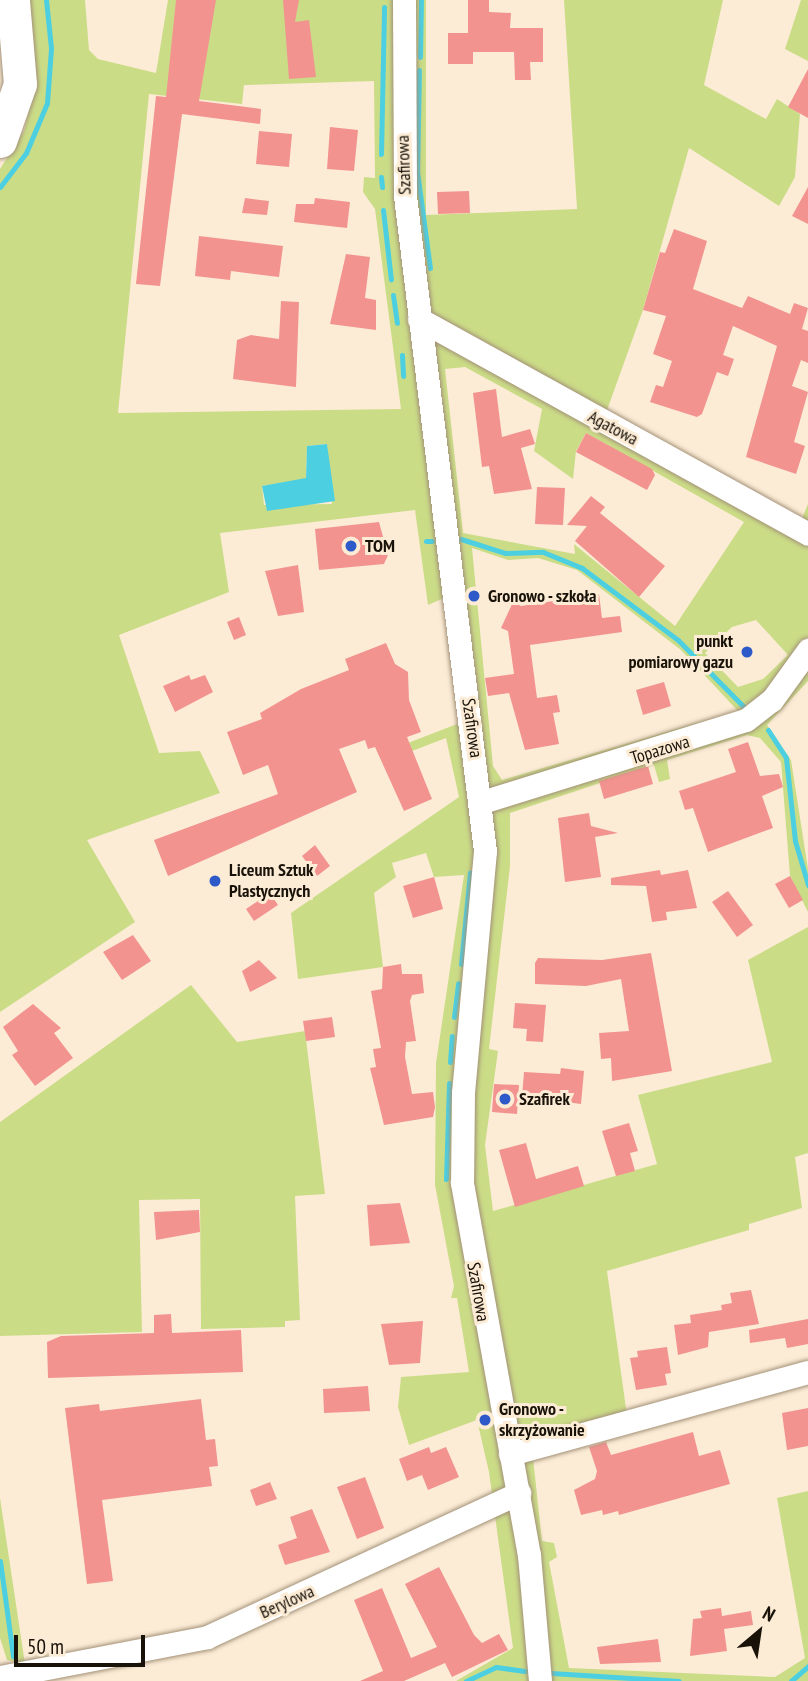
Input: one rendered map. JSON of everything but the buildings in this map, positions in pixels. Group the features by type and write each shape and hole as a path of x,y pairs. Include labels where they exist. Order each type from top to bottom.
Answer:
{"highway":[{"path":"0,141 20,84 13,0"}],"street":[{"name":"Szafirowa","path":"404,0 404,175 419,319 482,802 485,893 465,1072 461,1160 471,1250 519,1493 534,1593 540,1681"},
{"name":"Agatowa","path":"419,319 808,534"},
{"name":"Topazowa","path":"482,802 740,723 772,700 808,650"},
{"path":"510,1454 808,1373"},
{"name":"Berylowa","path":"0,1677 207,1637 391,1557 519,1493"}],"green space":[{"path":"27,0 85,0 89,50 98,59 156,73 168,0 426,0 426,215 577,209 564,0 723,0 704,85 766,119 777,99 800,114 795,177 779,206 689,148 643,310 606,413 798,528 808,504 808,681 767,725 791,760 808,869 808,912 790,876 781,762 760,738 747,735 667,760 670,779 659,782 654,765 510,813 510,866 489,1049 498,1051 485,1145 493,1211 657,1164 638,1095 772,1062 748,960 808,927 808,1153 795,1157 802,1208 749,1224 749,1230 607,1271 628,1423 532,1449 542,1541 554,1543 557,1557 549,1562 569,1668 775,1677 805,1658 777,1498 808,1491 808,1681 456,1681 513,1648 489,1472 477,1420 409,1445 398,1407 401,1377 469,1372 457,1298 451,1298 454,1286 435,1185 436,1063 464,875 434,877 426,853 392,863 396,877 374,893 383,967 298,979 291,913 459,797 446,738 412,751 408,743 470,719 453,594 428,605 415,510 220,533 229,592 119,635 159,753 200,751 220,793 87,840 135,922 0,1012 0,169 24,131 36,84","holes":["374,81 375,178 364,177 363,192 375,209 401,409 118,413 149,94 242,104 244,85","465,367 542,409 534,451 573,479 576,451 586,433 744,522 675,626 574,544 575,554 463,533 445,369","327,444 332,504 264,505 262,486 306,479 307,446","472,548 508,560 538,558 577,570 681,650 738,711 502,780 493,766","756,620 788,655 763,679 738,687 705,653 732,627"]},
{"path":"801,0 808,0 808,61 785,49"},
{"path":"191,985 237,1042 305,1031 325,1194 295,1196 300,1320 285,1321 285,1327 201,1329 200,1199 139,1200 142,1332 0,1336 0,1122"},
{"path":"0,1498 25,1664 7,1660 0,1638"}],"water":[{"path":"327,444 335,501 267,511 262,486 306,478 307,446"}],"waterway":[{"path":"0,187 26,153 47,103 51,48 46,0"},
{"path":"420,57 421,0"},
{"path":"381,154 384,7"},
{"path":"419,70 417,171 430,268"},
{"path":"381,177 382,187"},
{"path":"383,210 391,280"},
{"path":"393,295 397,323"},
{"path":"402,355 403,376"},
{"path":"461,539 505,553 543,552 582,568 678,640 745,708"},
{"path":"426,541 432,541"},
{"path":"768,730 786,758 795,841 808,885"},
{"path":"461,964 470,872"},
{"path":"454,1017 458,983"},
{"path":"450,1062 452,1036"},
{"path":"446,1179 449,1083"},
{"path":"0,1561 13,1656"},
{"path":"791,1681 808,1666"},
{"path":"466,1681 496,1667 525,1671"},
{"path":"551,1673 679,1681"}],"place":[{"name":"TOM","path":"351,546"},
{"name":"Gronowo - szkoła","path":"474,596"},
{"name":"punkt pomiarowy gazu","path":"747,652"},
{"name":"Liceum Sztuk Plastycznych","path":"215,881"},
{"name":"Szafirek","path":"505,1099"},
{"name":"Gronowo - skrzyżowanie","path":"485,1420"}]}
